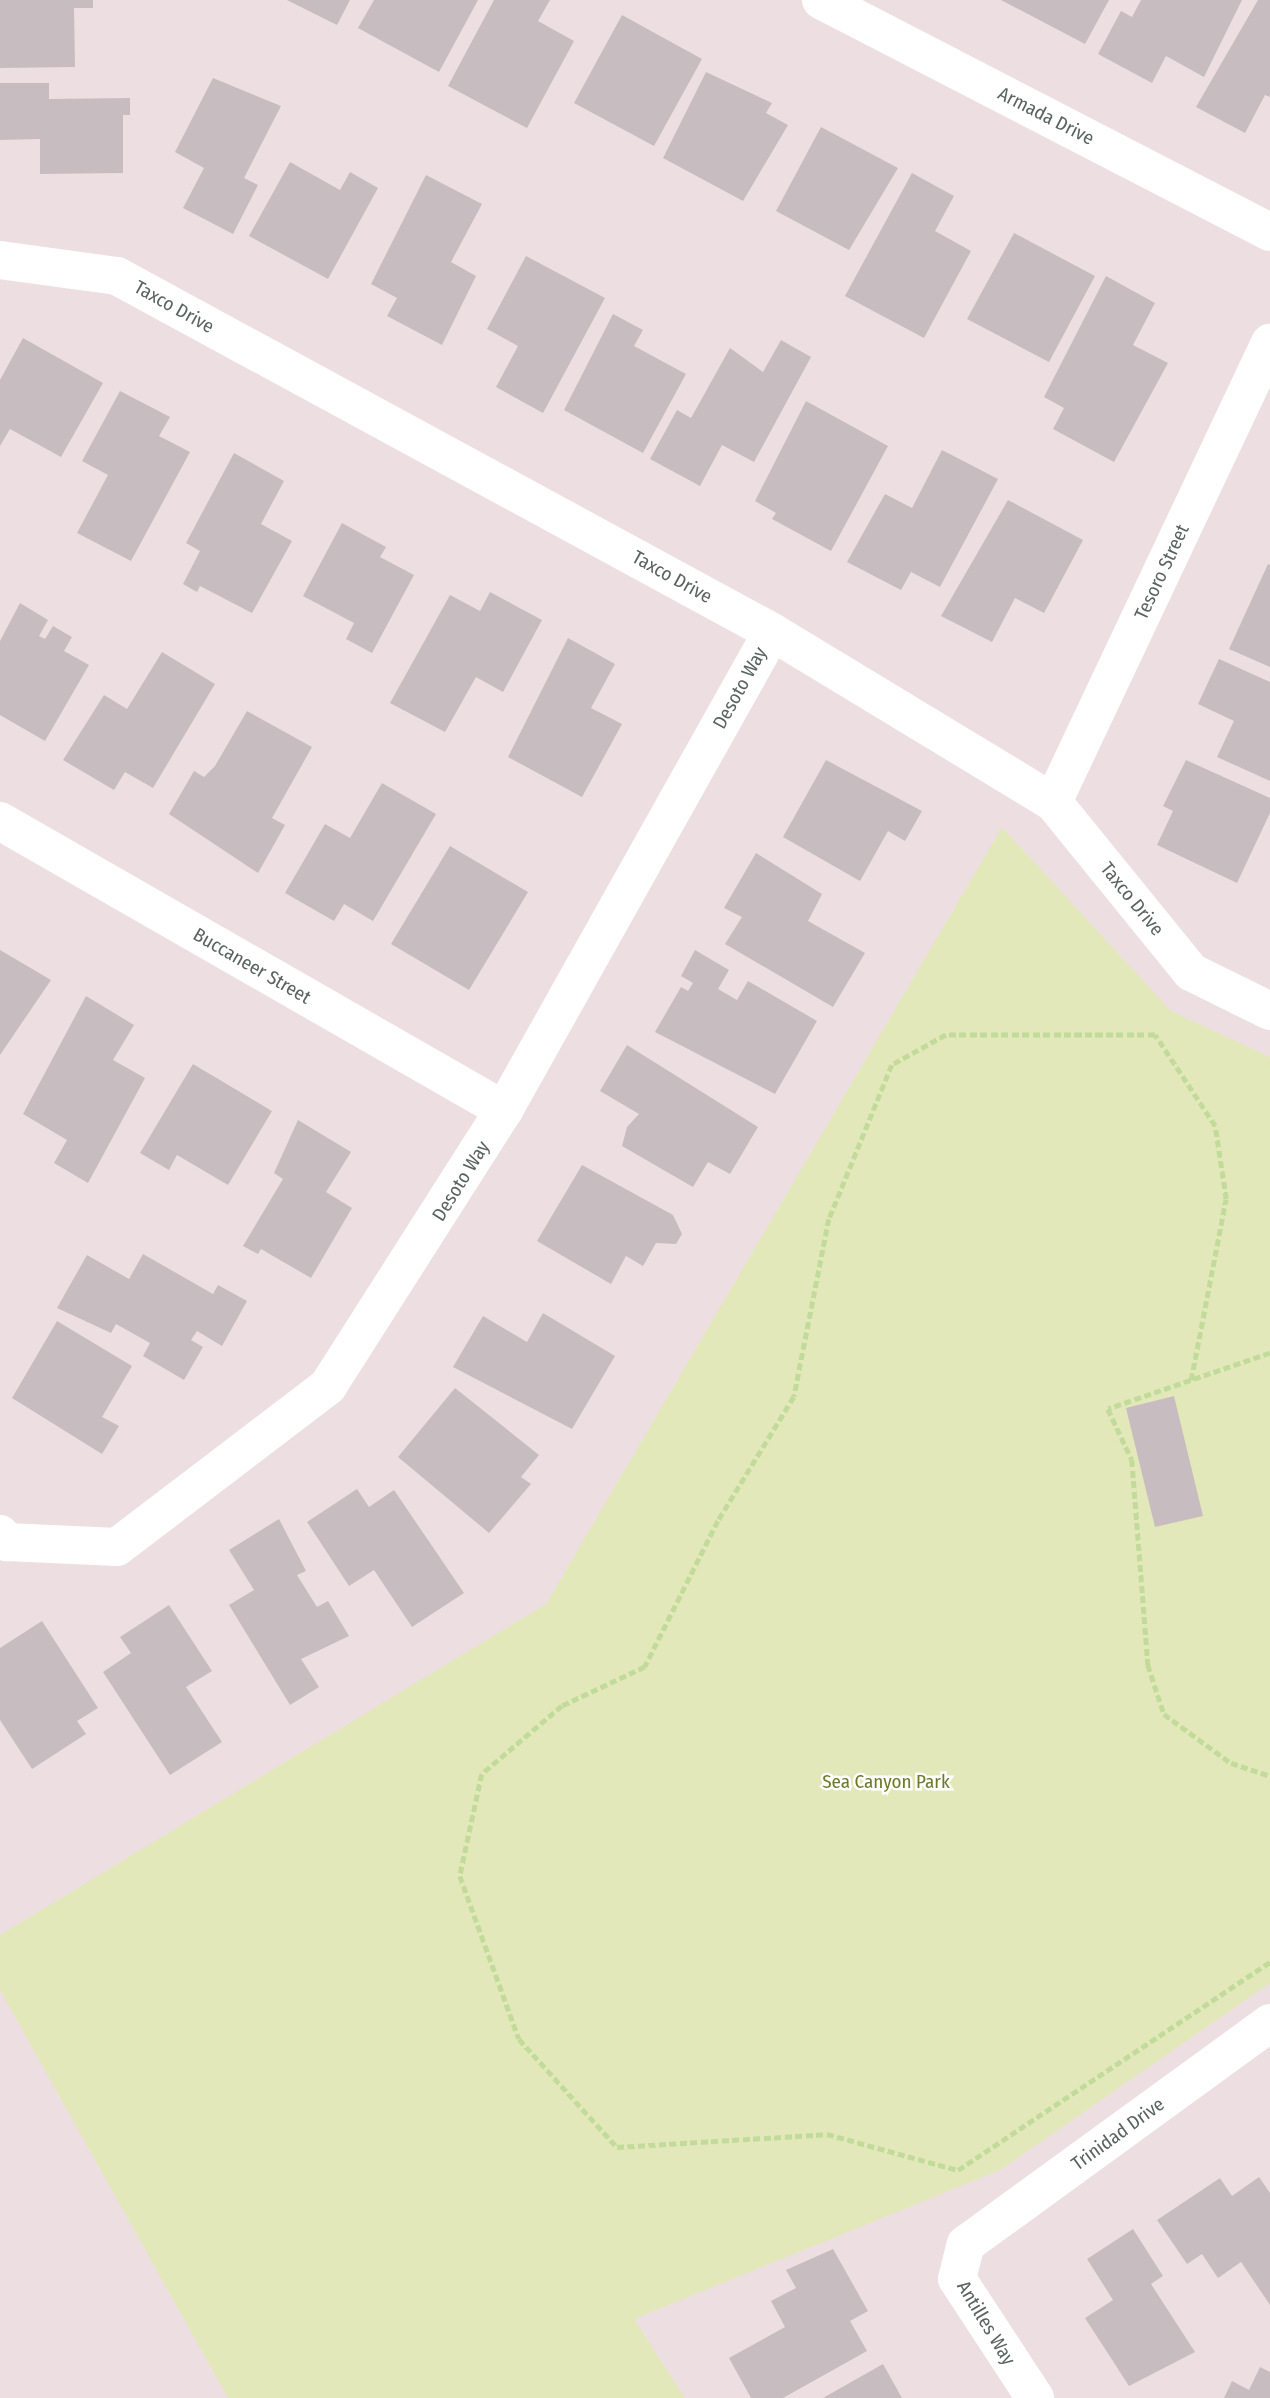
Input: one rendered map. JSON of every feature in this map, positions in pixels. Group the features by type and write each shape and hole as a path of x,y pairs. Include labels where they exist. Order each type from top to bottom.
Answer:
{"street":[{"name":"Armada Drive","path":"821,0 1270,232"},
{"name":"Taxco Drive","path":"0,260 117,276 772,632 1054,802 1191,972 1270,1011"},
{"name":"Tesoro Street","path":"1054,802 1270,343"},
{"name":"Desoto Way","path":"0,1534 7,1542 117,1547 328,1386 504,1111 772,632"},
{"name":"Buccaneer Street","path":"0,821 504,1111"},
{"name":"Trinidad Drive","path":"965,2244 1270,2023"},
{"name":"Antilles Way","path":"965,2244 957,2279 1035,2398"}],"path":[{"path":"1191,1380 1226,1199 1214,1126 1156,1035 946,1035 892,1065 830,1219 793,1397 718,1521 645,1667 562,1706 482,1774 460,1876 519,2039 617,2147 827,2134 958,2171 1270,1962"},
{"path":"1270,1353 1108,1409 1132,1460 1148,1665 1164,1714 1231,1763 1270,1776"}],"green space":[{"name":"Sea Canyon Park","path":"1002,827 1171,1011 1270,1057 1270,1983 1000,2170 634,2319 685,2398 228,2398 0,1990 0,1935 546,1604"}],"building":[{"path":"0,0 93,0 93,8 74,8 75,67 0,68"},
{"path":"287,0 350,0 337,25"},
{"path":"374,0 478,0 439,72 358,28"},
{"path":"494,0 550,0 538,21 574,41 527,128 448,86"},
{"path":"1001,0 1109,0 1085,44"},
{"path":"1141,0 1242,0 1204,77 1166,56 1152,83 1098,54 1121,11 1132,17"},
{"path":"1258,0 1270,0 1270,97 1265,95 1245,133 1196,107"},
{"path":"622,15 702,59 654,146 574,103"},
{"path":"706,72 772,103 766,113 788,125 743,201 663,158"},
{"path":"213,78 281,106 244,178 258,185 233,234 183,208 204,168 175,152"},
{"path":"0,83 49,83 49,99 130,98 130,115 123,115 123,173 40,174 40,139 0,140"},
{"path":"821,127 898,168 849,250 776,211"},
{"path":"290,162 340,190 350,172 378,188 328,279 249,236"},
{"path":"912,173 954,196 935,231 971,251 924,338 845,296"},
{"path":"426,175 482,204 451,262 476,276 442,345 387,316 397,298 371,284"},
{"path":"1014,233 1095,276 1049,362 967,319"},
{"path":"526,256 605,298 543,413 496,387 518,346 487,329"},
{"path":"1106,276 1155,303 1133,345 1168,363 1114,462 1053,429 1064,408 1044,397"},
{"path":"613,314 643,330 634,346 686,374 643,453 564,410"},
{"path":"23,338 103,383 61,457 10,429 0,446 0,380"},
{"path":"781,340 811,357 754,462 722,445 700,486 650,459 677,410 691,418 730,348 763,372"},
{"path":"120,391 170,417 159,436 190,452 131,561 77,533 108,475 82,461"},
{"path":"806,401 888,446 831,551 772,519 776,513 755,501"},
{"path":"942,450 998,479 940,587 911,572 901,590 847,562 885,494 912,508"},
{"path":"234,453 284,481 261,524 292,541 252,613 200,586 197,592 183,584 200,551 186,543"},
{"path":"1008,500 1083,540 1044,613 1015,598 992,642 941,616"},
{"path":"342,523 386,547 380,557 414,575 372,653 346,639 354,623 303,596"},
{"path":"1268,564 1270,565 1270,667 1229,649"},
{"path":"490,592 542,620 503,692 476,677 445,732 390,703 450,595 480,611"},
{"path":"20,603 48,620 39,636 45,639 53,626 72,637 64,651 89,665 45,741 0,715 0,641"},
{"path":"568,638 615,664 591,708 622,724 582,797 508,757"},
{"path":"162,652 215,684 153,788 125,772 114,790 63,760 104,695 127,709"},
{"path":"1219,659 1270,682 1270,781 1217,757 1234,721 1198,704"},
{"path":"247,711 312,747 272,818 285,825 258,873 169,814 194,771 204,777 215,766"},
{"path":"826,760 922,811 905,841 888,831 860,881 783,837"},
{"path":"1186,760 1270,798 1270,813 1237,883 1157,845 1173,811 1163,806"},
{"path":"382,783 436,814 373,921 344,904 334,921 285,893 325,824 350,838"},
{"path":"450,846 528,892 469,990 391,944"},
{"path":"756,853 822,894 808,921 865,953 833,1007 725,944 742,917 724,908"},
{"path":"0,950 51,980 0,1055"},
{"path":"695,950 729,970 718,989 737,1000 748,981 817,1021 775,1094 655,1032 681,987 688,991 693,983 681,976"},
{"path":"86,996 134,1025 113,1060 145,1078 88,1183 54,1163 67,1140 23,1114"},
{"path":"627,1045 758,1127 730,1174 708,1162 693,1187 622,1146 627,1127 639,1114 600,1091"},
{"path":"193,1064 272,1111 228,1185 177,1155 169,1170 140,1153"},
{"path":"298,1120 351,1152 326,1192 352,1208 311,1278 261,1249 258,1254 243,1246 283,1179 274,1173"},
{"path":"582,1165 673,1215 682,1234 676,1244 656,1243 643,1266 626,1256 611,1284 537,1241"},
{"path":"143,1254 213,1294 218,1285 247,1301 222,1346 197,1331 191,1340 203,1347 184,1380 143,1356 150,1343 116,1324 111,1333 57,1308 87,1255 129,1279"},
{"path":"543,1313 615,1356 572,1429 453,1367 483,1316 527,1342"},
{"path":"57,1321 132,1366 102,1417 119,1426 102,1454 12,1398"},
{"path":"455,1388 539,1455 521,1477 531,1484 489,1533 398,1457"},
{"path":"1174,1396 1203,1516 1155,1527 1126,1408"},
{"path":"357,1489 369,1507 394,1490 464,1593 412,1627 374,1570 349,1586 307,1522"},
{"path":"279,1519 306,1571 297,1575 317,1607 328,1601 349,1636 301,1659 319,1687 290,1705 229,1605 254,1590 229,1550"},
{"path":"169,1605 212,1671 186,1687 222,1742 170,1775 103,1672 131,1653 120,1637"},
{"path":"42,1621 98,1708 77,1721 86,1734 32,1769 0,1720 0,1648"},
{"path":"1259,2177 1270,2193 1270,2305 1241,2262 1218,2278 1202,2254 1187,2264 1157,2220 1220,2178 1232,2196"},
{"path":"1133,2229 1163,2276 1151,2284 1195,2352 1129,2386 1085,2318 1113,2300 1087,2259"},
{"path":"833,2249 868,2311 850,2321 867,2351 783,2398 751,2398 729,2358 785,2327 771,2301 796,2288 786,2270"},
{"path":"883,2364 902,2398 823,2398"},
{"path":"1260,2367 1270,2372 1270,2398 1224,2398 1232,2381 1249,2390"}]}
